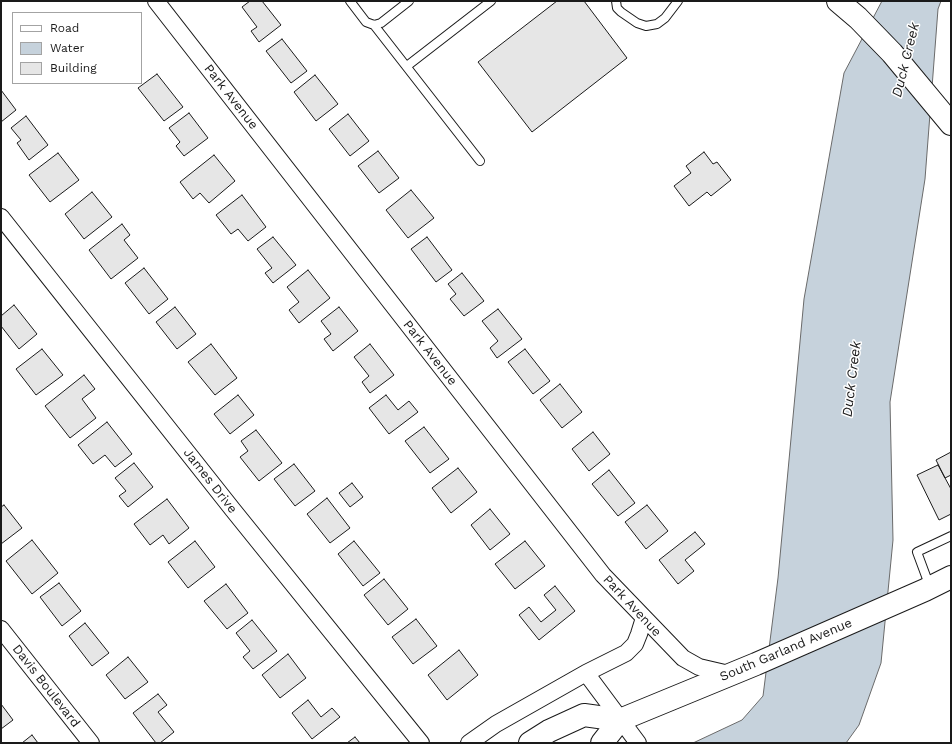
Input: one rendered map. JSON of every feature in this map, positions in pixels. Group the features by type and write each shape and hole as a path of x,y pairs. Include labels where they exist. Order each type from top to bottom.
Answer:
{"main road":[{"path":"841,4 858,18 892,53 951,124"},
{"name":"South Garland Avenue","path":"602,743 614,712 756,664 928,589 951,577"},
{"path":"530,743 550,731 584,715 614,712"}],"street":[{"name":"Park Avenue","path":"156,1 602,575 683,658 699,667 729,674"},
{"name":"James Drive","path":"1,217 233,510 421,743"},
{"path":"469,743 496,724 586,673 626,653 635,644 644,618"},
{"name":"Davis Boulevard","path":"1,629 91,743"},
{"path":"586,673 638,743"}],"lane":[{"path":"350,1 366,22 374,25 480,161"},
{"path":"374,25 381,23 409,1"},
{"path":"407,66 490,1"},
{"path":"616,1 617,8 620,12 637,23 646,26 657,24 665,18 678,1"},
{"path":"928,589 917,552 951,536"}],"water":[{"name":"Duck Creek","path":"882,1 941,1 938,9 925,179 890,402 893,540 881,663 859,725 846,743 693,743 742,720 763,696 778,578 804,299 844,73"}],"building":[{"path":"250,1 262,1 281,25 259,42 251,31 257,27 242,7"},
{"path":"557,1 584,1 627,58 532,132 478,62"},
{"path":"282,39 307,71 291,83 266,51"},
{"path":"157,74 183,107 164,121 138,88"},
{"path":"315,75 338,104 316,121 294,92"},
{"path":"1,90 16,110 1,122"},
{"path":"189,113 208,138 184,156 176,146 180,142 169,128"},
{"path":"348,114 369,141 350,156 329,129"},
{"path":"26,116 48,145 29,160 17,143 21,140 11,128"},
{"path":"378,151 399,178 379,193 358,166"},
{"path":"704,152 713,164 717,162 731,180 711,196 707,192 689,206 674,186 691,173 686,166"},
{"path":"58,153 79,180 50,202 29,175"},
{"path":"214,155 235,181 209,203 200,193 193,199 180,182"},
{"path":"411,190 434,218 408,238 386,210"},
{"path":"92,192 112,217 84,239 65,214"},
{"path":"242,195 266,227 248,241 238,229 231,234 216,215"},
{"path":"122,224 130,235 124,240 138,258 111,279 89,250"},
{"path":"273,237 296,265 273,283 265,273 272,268 257,249"},
{"path":"427,237 452,270 436,282 411,249"},
{"path":"144,268 168,299 149,314 125,283"},
{"path":"308,270 330,298 299,323 289,310 299,302 287,287"},
{"path":"462,273 484,301 464,316 450,299 456,294 448,284"},
{"path":"14,305 37,334 19,349 1,326 1,316"},
{"path":"175,307 196,334 177,349 156,322"},
{"path":"339,307 358,331 333,351 324,339 331,334 321,321"},
{"path":"498,309 522,339 497,358 490,348 498,341 482,321"},
{"path":"211,344 237,378 215,395 188,362"},
{"path":"370,344 394,375 370,393 362,382 369,376 354,357"},
{"path":"42,349 63,375 36,395 16,369"},
{"path":"525,349 550,381 533,394 508,362"},
{"path":"84,375 95,389 82,399 96,418 70,438 45,406"},
{"path":"560,384 582,412 562,428 540,400"},
{"path":"238,395 254,415 230,434 214,414"},
{"path":"386,395 398,410 409,401 418,412 389,434 369,408"},
{"path":"107,422 132,454 115,467 105,455 93,464 78,445"},
{"path":"424,427 449,459 430,473 405,441"},
{"path":"256,430 282,463 259,481 240,457 248,451 241,441"},
{"path":"593,432 610,454 589,471 572,449"},
{"path":"951,452 951,475 945,478 936,460"},
{"path":"134,463 153,487 128,507 119,496 126,491 115,478"},
{"path":"294,464 315,491 295,506 274,479"},
{"path":"938,465 951,489 951,514 939,520 917,475"},
{"path":"458,468 477,492 451,513 432,488"},
{"path":"609,470 635,503 618,516 592,484"},
{"path":"352,483 363,497 350,507 339,493"},
{"path":"327,498 350,528 330,543 307,514"},
{"path":"167,499 189,528 169,544 163,535 150,545 134,524"},
{"path":"4,505 22,528 1,544 1,507"},
{"path":"647,505 668,531 646,549 625,522"},
{"path":"490,509 510,534 490,550 471,525"},
{"path":"695,532 705,544 685,560 694,571 678,584 659,560"},
{"path":"32,540 58,573 32,594 6,561"},
{"path":"195,541 215,567 188,588 168,562"},
{"path":"354,541 380,573 363,586 338,554"},
{"path":"525,541 545,566 515,589 495,564"},
{"path":"384,579 408,609 388,625 364,595"},
{"path":"59,583 81,611 62,626 40,597"},
{"path":"226,584 248,613 227,629 204,601"},
{"path":"555,586 575,611 539,640 519,615 529,607 541,622 556,610 544,595"},
{"path":"416,619 437,646 413,664 392,637"},
{"path":"252,620 277,651 253,669 243,657 250,651 236,633"},
{"path":"85,623 109,653 92,666 69,636"},
{"path":"459,650 478,675 447,700 428,675"},
{"path":"288,654 306,678 280,698 262,675"},
{"path":"128,657 148,682 125,699 106,675"},
{"path":"158,694 167,705 158,712 174,732 160,743 156,743 133,713"},
{"path":"308,700 321,717 332,708 340,717 312,739 292,713"},
{"path":"1,704 13,720 1,729"},
{"path":"32,735 38,743 22,743"},
{"path":"355,737 360,743 347,743"}]}
